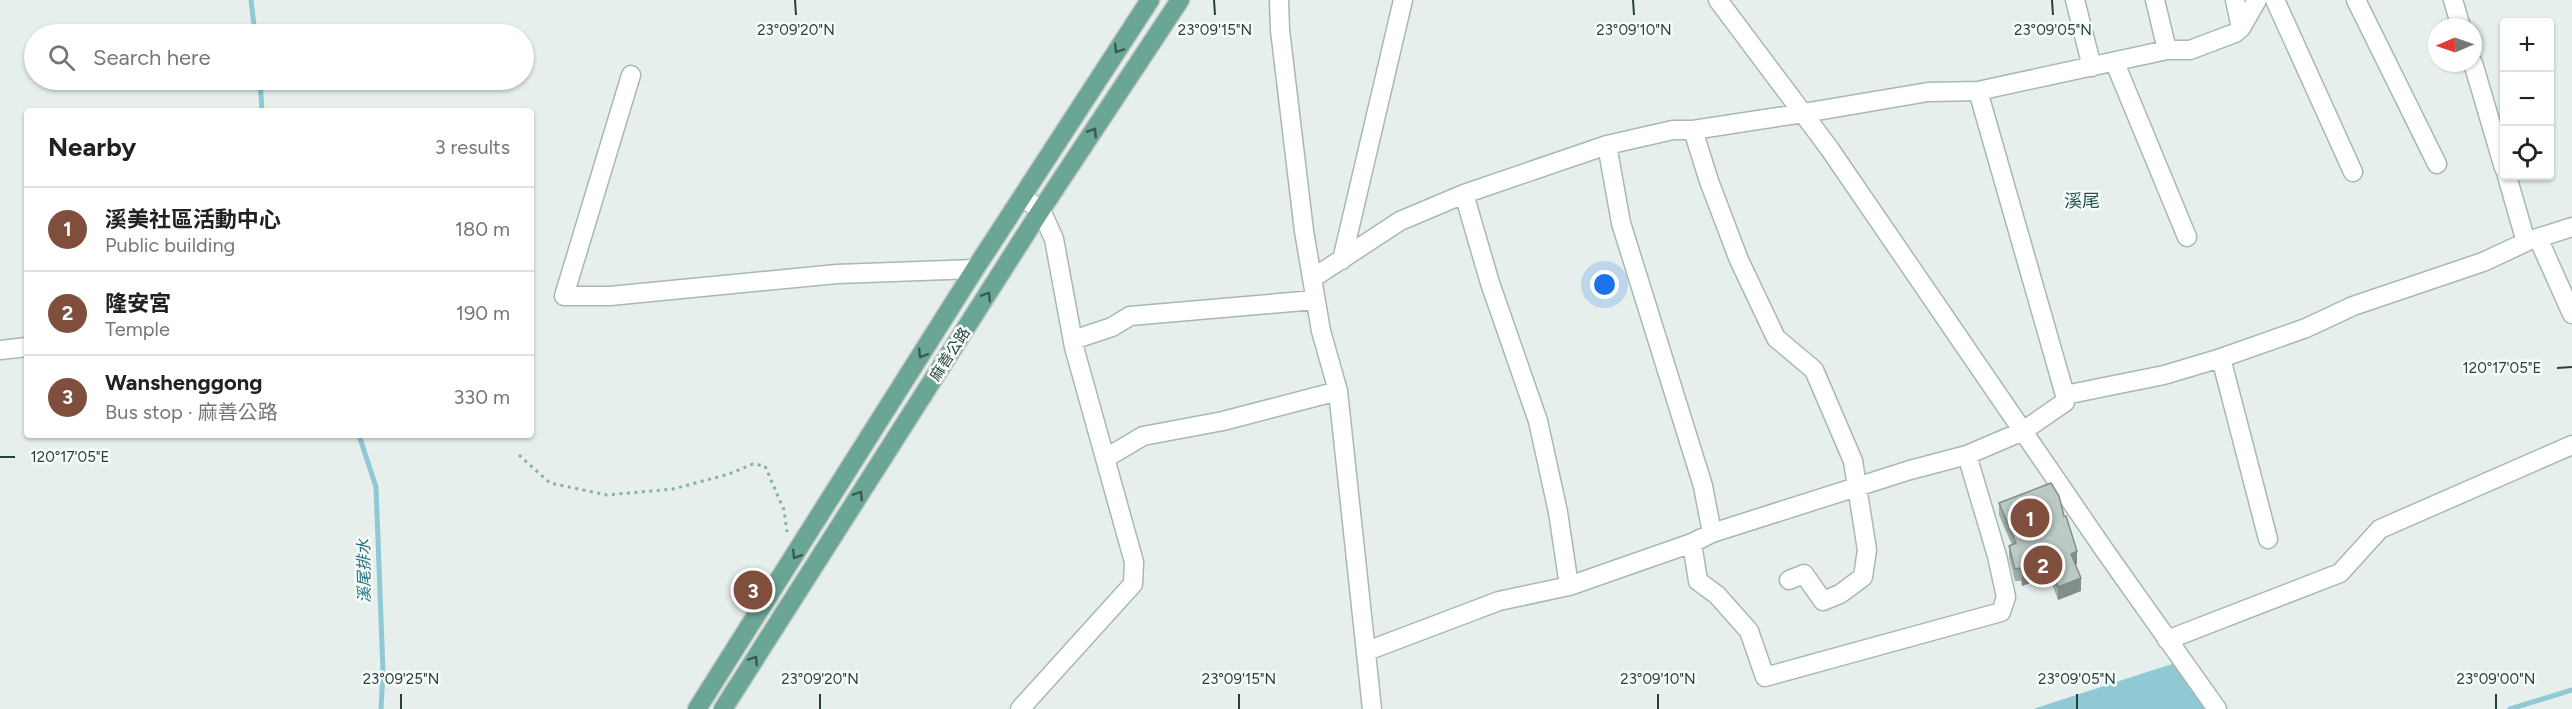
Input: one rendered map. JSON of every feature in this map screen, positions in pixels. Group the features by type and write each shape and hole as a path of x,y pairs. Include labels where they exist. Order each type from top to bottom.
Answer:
{"main road":[{"name":"麻善公路","path":"697,709 975,269 1150,0"},
{"name":"麻善公路","path":"723,709 1041,210 1179,0"}],"street":[{"path":"1279,0 1280,30 1304,231 1327,360 1338,392 1372,709"},
{"path":"1342,260 1403,0"},
{"path":"1718,0 1804,114 2217,709"},
{"path":"2075,0 2092,68"},
{"path":"2155,0 2167,50"},
{"path":"2235,0 2241,28"},
{"path":"1313,278 1400,221 1464,194 1607,146 1673,130 1694,130 1804,114 1928,92 1978,91 2167,50 2190,50 2235,33 2241,28 2257,0"},
{"path":"2275,0 2354,172"},
{"path":"2356,0 2437,164"},
{"path":"2453,0 2459,18"},
{"path":"2115,63 2187,237"},
{"path":"2476,72 2500,152"},
{"path":"631,75 564,296 610,296 837,274 975,269"},
{"path":"1367,651 1499,602 1569,586 1692,543 1712,533 1967,454 2023,431 2065,402 2065,394 1978,91"},
{"path":"1694,130 1709,181 1739,260 1776,338 1814,370 1853,461 1867,550 1863,577 1840,594 1823,601 1804,574 1789,580"},
{"path":"1607,146 1621,223 1703,486 1712,533"},
{"path":"2509,180 2532,240 2572,314"},
{"path":"1464,194 1490,284 1538,421 1558,512 1569,586"},
{"path":"1020,709 1133,584 1134,562 1073,340 1054,239 1041,210 1022,197"},
{"path":"2065,394 2164,375 2222,358 2306,327 2353,306 2483,262 2532,240 2572,226"},
{"path":"1073,340 1112,327 1130,316 1315,300"},
{"path":"0,350 24,347"},
{"path":"2222,358 2268,539"},
{"path":"1106,458 1143,436 1223,421 1338,392"},
{"path":"2167,640 2340,573 2380,529 2572,445"},
{"path":"1692,543 1698,580 1717,595 1749,631 1765,677 2001,612 2006,597 2004,587 1967,454"}],"path":[{"path":"519,455 550,483 607,495 673,489 729,474 753,464 765,466 784,510 791,562"}],"water":[{"path":"2175,663 2206,709 2033,709"}],"building":[{"path":"2051,483 2059,496 2064,516 2066,516 2077,551 2071,554 2081,578 2058,587 2049,563 2022,573 2021,568 2015,569 2009,546 2016,543 1999,503"}],"waterway":[{"name":"溪尾排水","path":"251,0 254,24"},
{"name":"溪尾排水","path":"261,90 262,108"},
{"name":"溪尾排水","path":"360,438 376,487 383,671 381,709"},
{"path":"2510,709 2572,690"}],"place":[{"name":"溪美社區活動中心","path":"2030,518"},
{"name":"隆安宮","path":"2043,565"},
{"name":"Wanshenggong","path":"753,590"}],"district":[{"name":"溪尾","path":"2082,201"}]}
